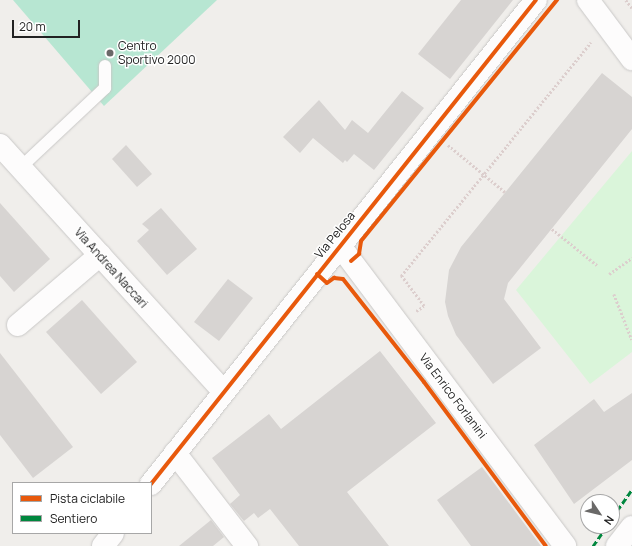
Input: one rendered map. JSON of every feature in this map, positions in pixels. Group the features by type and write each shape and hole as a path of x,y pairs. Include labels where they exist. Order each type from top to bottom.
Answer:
{"street":[{"name":"Via Pelosa","path":"152,483 223,391 536,0"},
{"path":"588,0 632,59"},
{"name":"Via Andrea Naccari","path":"0,145 223,391"},
{"name":"Via Enrico Forlanini","path":"339,247 399,324 565,546"},
{"path":"18,325 100,255"},
{"path":"175,453 247,546"},
{"path":"617,546 632,527"},
{"path":"103,546 112,534"}],"lane":[{"path":"20,168 105,88 105,66"}],"path":[{"path":"626,0 632,8"},
{"path":"399,324 424,306 401,276 482,174 593,40"},
{"path":"443,141 505,192"},
{"path":"552,229 597,265"},
{"path":"608,274 632,258"},
{"path":"614,294 632,340"}],"green space":[{"name":"Centro Sportivo 2000","path":"13,0 217,0 104,106"},
{"path":"632,151 632,352 590,384 516,290"}],"building":[{"path":"461,0 513,0 450,79 418,54"},
{"path":"602,73 632,97 632,129 508,283 504,299 541,348 493,384 456,335 448,316 445,302 449,270 461,247"},
{"path":"402,91 424,108 374,170 354,154 347,162 345,160 343,163 313,138 300,153 283,137 319,100 345,130 352,120 368,133"},
{"path":"126,145 152,174 137,187 112,159"},
{"path":"0,203 50,259 14,292 0,276"},
{"path":"161,208 197,249 167,275 137,241 149,230 142,224"},
{"path":"228,279 253,298 219,341 194,322"},
{"path":"82,300 137,362 101,394 46,332"},
{"path":"380,351 436,423 347,492 389,546 299,546 270,509 258,518 254,513 244,521 230,504 240,495 212,458 269,414 281,429"},
{"path":"0,353 73,447 33,478 0,435"},
{"path":"632,393 632,460 587,494 580,494 580,499 574,504 534,445 594,399 604,412"},
{"path":"482,467 541,546 471,546 437,500"},
{"path":"211,520 224,537 213,546 179,546"}],"marked path":[{"path":"620,506 632,489"},
{"path":"593,546 601,534"}],"cycle path":[{"path":"152,483 536,0"},
{"path":"351,261 359,254 361,241 557,0"},
{"path":"317,274 327,283 334,278 343,279 424,382 546,546"}],"place":[{"name":"Centro Sportivo 2000","path":"110,53"}]}
